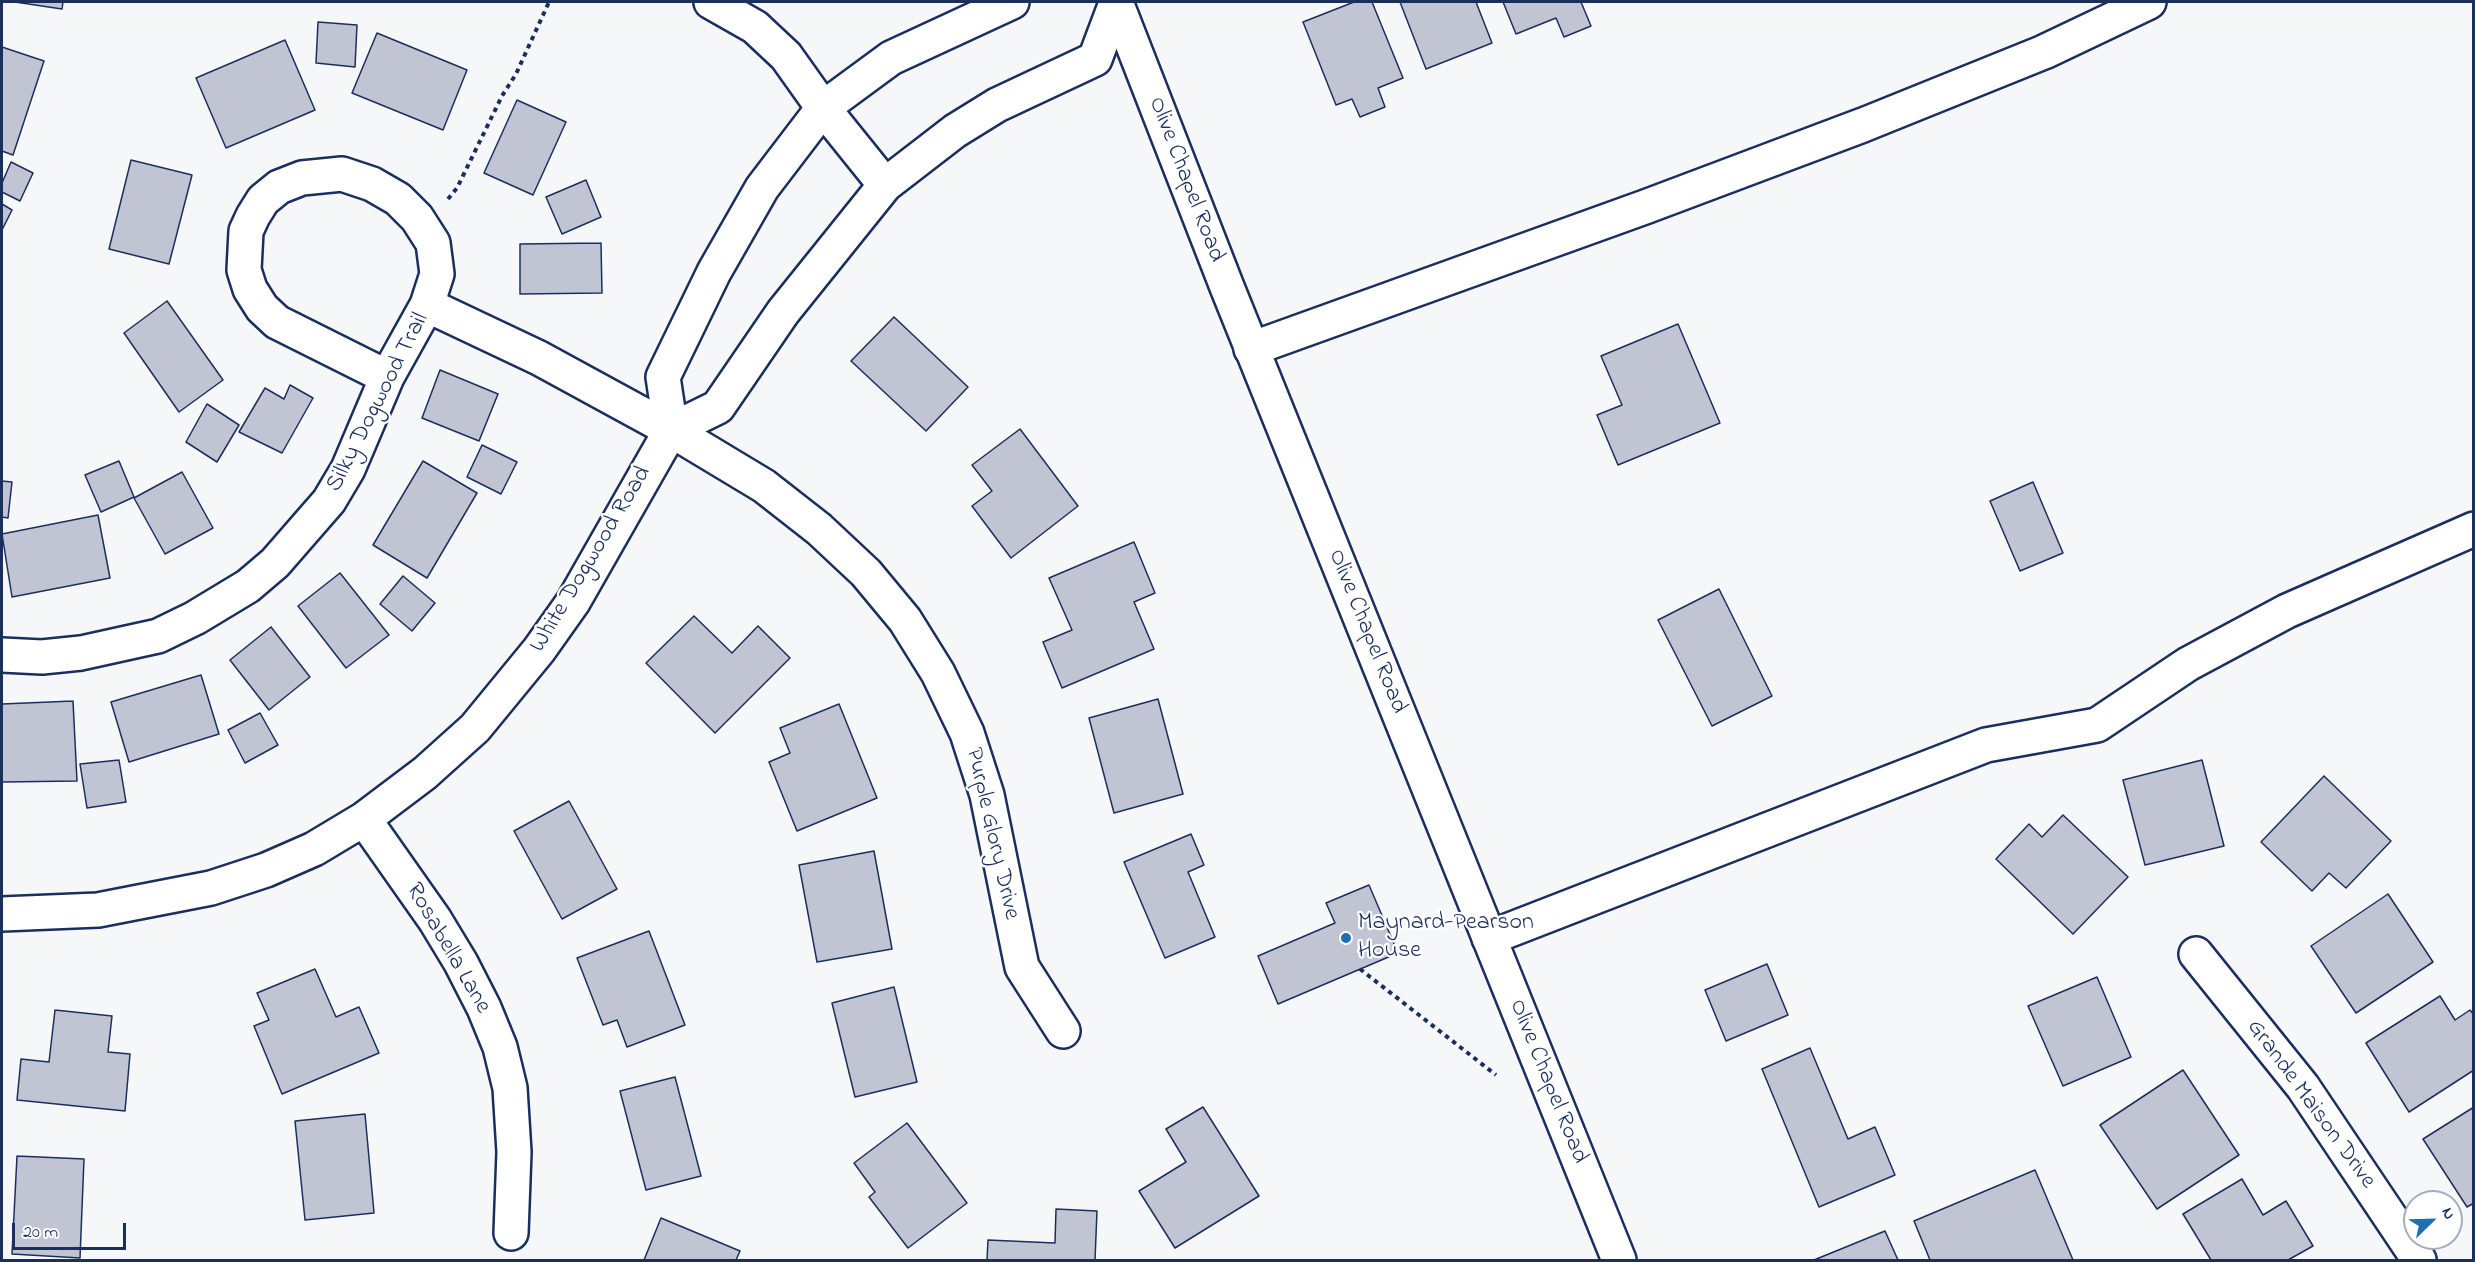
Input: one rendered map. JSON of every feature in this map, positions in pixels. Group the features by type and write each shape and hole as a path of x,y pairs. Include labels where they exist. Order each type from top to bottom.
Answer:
{"street":[{"path":"711,2 755,27 786,56 823,108 885,185"},
{"path":"1012,2 891,58 823,108 762,188 714,272 663,377 671,430 718,407 783,312 885,185 955,131 997,105 1095,59 1116,2"},
{"name":"Olive Chapel Road","path":"1116,2 1251,349 1619,1260"},
{"path":"1251,349 1645,207 1863,125 2044,52 2149,2"},
{"path":"387,377 277,322 262,308 250,289 244,270 246,231 253,216 263,200 279,187 302,178 342,174 372,184 404,205 417,218 433,243 437,274 427,305"},
{"name":"Silky Dogwood Trail","path":"2,655 42,657 81,653 149,638 195,618 248,586 275,563 329,501 348,469 387,377 427,305 539,358 671,430"},
{"name":"White Dogwood Road","path":"2,914 98,910 211,888 266,870 314,849 364,819 425,773 475,728 520,674 573,602 671,430"},
{"name":"Purple Glory Drive","path":"671,430 764,486 819,529 866,573 905,620 938,673 967,733 987,795 1022,967 1063,1031"},
{"path":"1489,938 1986,746 2097,725 2188,664 2287,611 2474,529"},
{"name":"Rosabella Lane","path":"364,819 435,920 461,963 484,1008 500,1047 510,1088 514,1152 511,1233"},
{"name":"Grande Maison Drive","path":"2196,954 2303,1087 2419,1260"}],"path":[{"path":"448,199 457,188 502,96 516,74 549,2"},
{"path":"1360,969 1496,1076"}],"building":[{"path":"15,2 63,2 62,9"},
{"path":"1354,2 1372,2 1403,78 1378,88 1385,107 1360,117 1352,99 1336,105 1303,22"},
{"path":"1400,2 1476,2 1492,43 1426,69"},
{"path":"1503,2 1581,2 1591,26 1564,37 1556,18 1516,34"},
{"path":"318,22 357,25 355,67 316,63"},
{"path":"377,33 467,70 443,130 352,93"},
{"path":"285,40 315,110 226,148 196,78"},
{"path":"2,47 44,61 13,155 2,151"},
{"path":"517,100 566,122 533,195 484,173"},
{"path":"131,160 192,175 169,264 109,249"},
{"path":"11,162 33,173 20,201 2,192 2,183"},
{"path":"586,180 601,217 562,234 546,197"},
{"path":"2,204 12,210 2,230"},
{"path":"601,243 602,293 520,294 520,244"},
{"path":"167,301 223,380 179,412 124,333"},
{"path":"894,317 968,387 926,431 851,361"},
{"path":"1678,324 1720,423 1618,465 1597,415 1622,405 1601,356"},
{"path":"440,370 498,394 479,441 422,418"},
{"path":"290,385 313,398 282,453 239,432 265,388 284,399"},
{"path":"207,404 239,425 217,462 186,442"},
{"path":"1020,429 1078,506 1011,558 972,506 992,491 972,465"},
{"path":"482,445 517,462 501,494 467,477"},
{"path":"119,461 134,497 101,512 85,475"},
{"path":"423,461 477,493 427,578 373,545"},
{"path":"182,472 213,528 165,554 134,498"},
{"path":"2,481 12,482 8,518 2,517"},
{"path":"2033,482 2063,553 2020,571 1990,501"},
{"path":"98,515 110,578 12,597 2,534"},
{"path":"1134,542 1155,593 1134,602 1154,649 1062,688 1043,642 1072,630 1049,578"},
{"path":"340,573 389,635 346,668 298,606"},
{"path":"403,576 435,603 412,631 380,604"},
{"path":"1719,589 1772,696 1712,726 1658,620"},
{"path":"694,616 732,653 758,626 790,658 715,733 646,663"},
{"path":"271,627 310,677 269,710 230,660"},
{"path":"201,675 219,734 129,762 111,702"},
{"path":"1158,699 1183,794 1114,813 1089,718"},
{"path":"73,701 77,781 2,782 2,704"},
{"path":"839,704 877,798 797,831 769,762 790,753 780,728"},
{"path":"260,713 278,745 245,763 228,730"},
{"path":"119,760 126,802 87,808 80,764"},
{"path":"2202,760 2224,846 2145,865 2123,780"},
{"path":"2324,776 2391,841 2346,888 2329,873 2312,891 2261,842"},
{"path":"569,801 617,889 562,919 514,831"},
{"path":"2063,815 2128,877 2073,934 1996,859 2029,824 2042,837"},
{"path":"1191,834 1204,865 1188,872 1215,937 1165,958 1124,862"},
{"path":"874,851 892,949 817,962 799,865"},
{"name":"Maynard-Pearson House","path":"1369,885 1398,953 1278,1004 1258,956 1335,923 1326,903"},
{"path":"2388,894 2433,962 2356,1013 2311,946"},
{"path":"649,931 685,1025 627,1047 617,1020 603,1025 577,958"},
{"path":"1767,964 1788,1015 1726,1041 1705,990"},
{"path":"315,969 336,1017 359,1007 379,1053 282,1094 254,1026 269,1020 257,993"},
{"path":"2097,977 2131,1057 2063,1086 2028,1006"},
{"path":"894,987 917,1082 855,1097 832,1003"},
{"path":"2440,996 2455,1020 2470,1010 2474,1015 2474,1070 2409,1112 2366,1043"},
{"path":"55,1010 112,1016 108,1052 130,1054 125,1111 17,1100 21,1059 49,1062"},
{"path":"1810,1048 1848,1139 1875,1127 1895,1175 1819,1207 1762,1069"},
{"path":"2183,1070 2239,1155 2157,1209 2100,1125"},
{"path":"675,1077 701,1176 646,1190 620,1091"},
{"path":"1203,1107 1259,1196 1175,1248 1139,1191 1186,1162 1166,1129"},
{"path":"2474,1107 2474,1203 2467,1207 2463,1201 2463,1190 2456,1190 2423,1139"},
{"path":"365,1114 374,1213 305,1220 295,1121"},
{"path":"907,1123 967,1203 908,1248 869,1197 875,1192 854,1163"},
{"path":"17,1156 84,1159 80,1258 12,1254"},
{"path":"2035,1170 2073,1260 1930,1260 1914,1221"},
{"path":"2242,1179 2263,1215 2286,1201 2313,1246 2288,1260 2211,1260 2183,1214"},
{"path":"1056,1209 1097,1211 1095,1260 987,1260 988,1240 1055,1243"},
{"path":"661,1218 740,1251 736,1260 644,1260"},
{"path":"1885,1231 1898,1260 1814,1260"}],"place":[{"name":"Maynard-Pearson House","path":"1346,938"}]}
